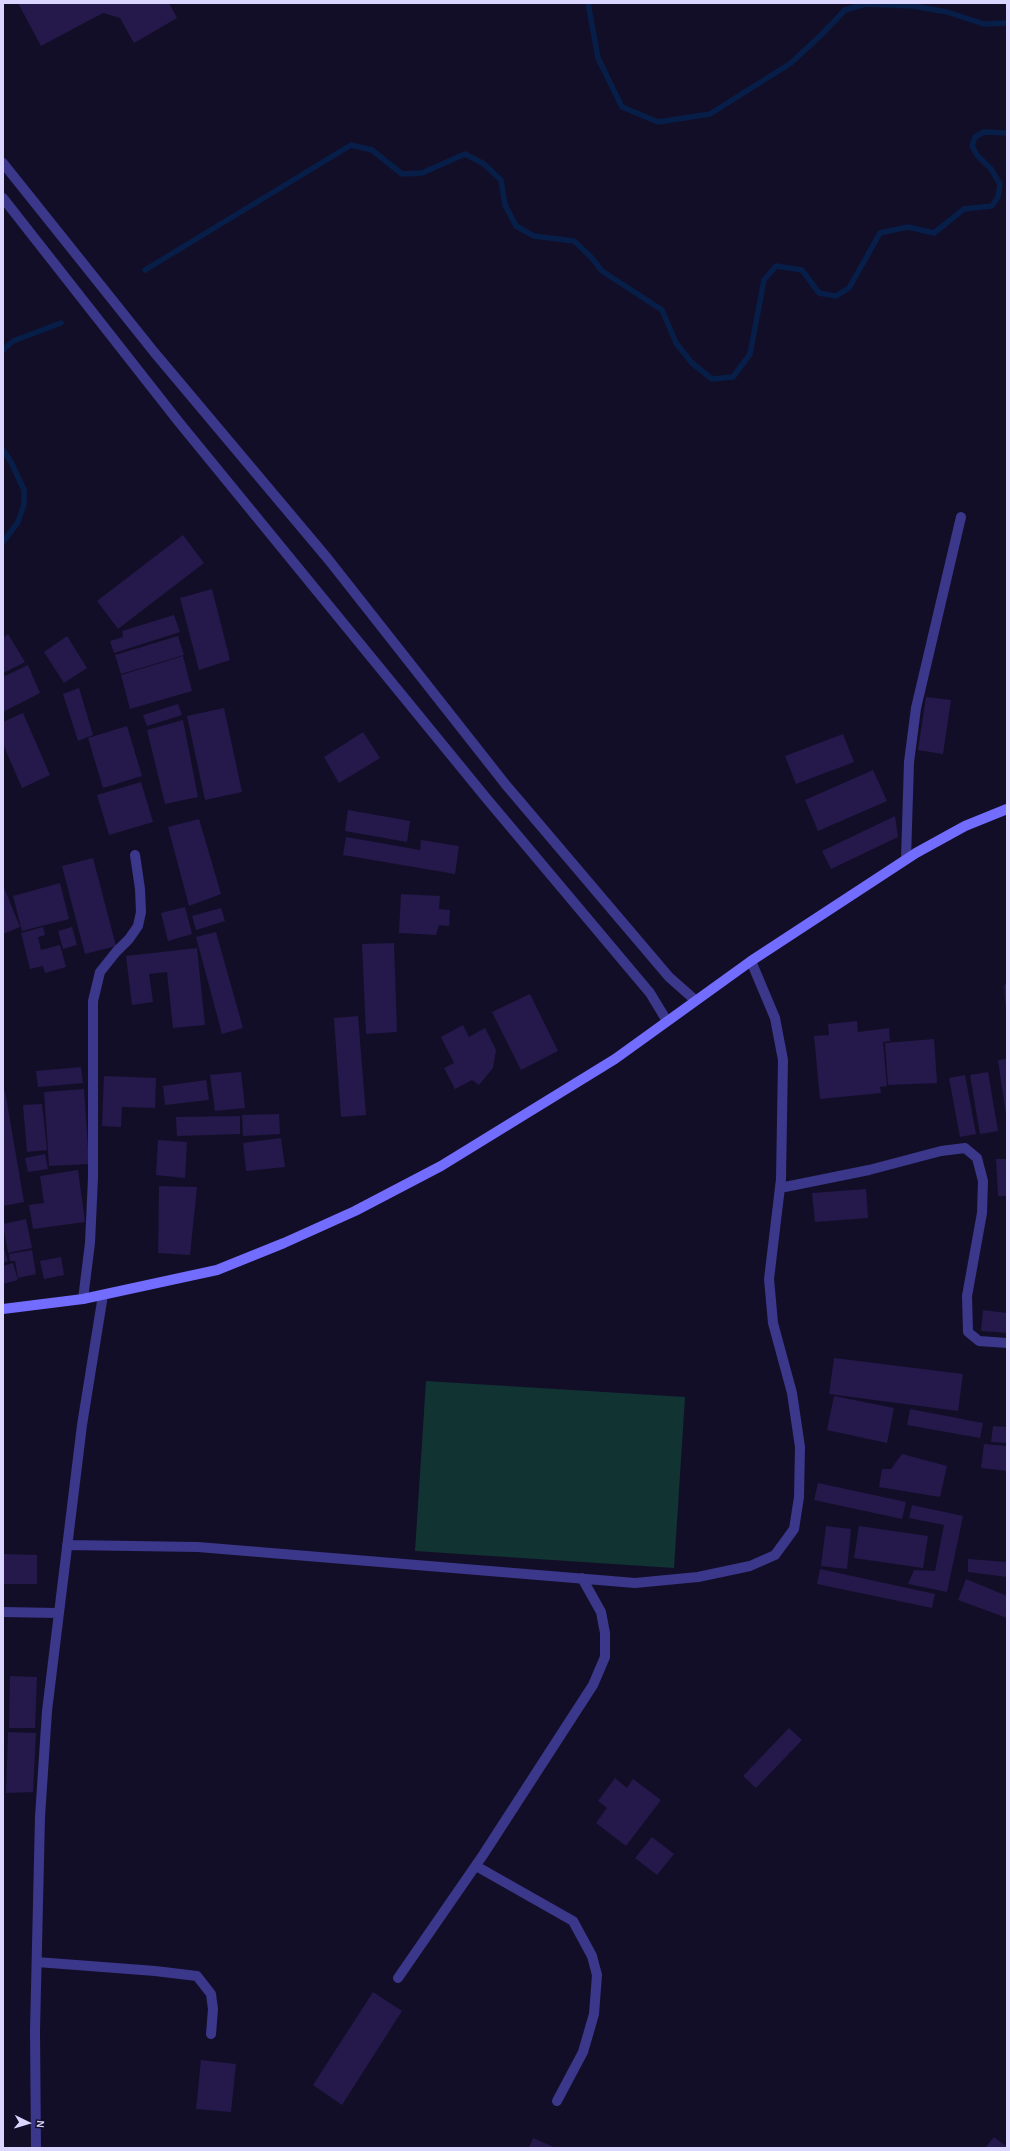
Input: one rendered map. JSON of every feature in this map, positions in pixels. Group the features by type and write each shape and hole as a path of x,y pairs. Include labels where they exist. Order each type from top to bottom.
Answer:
{"main road":[{"path":"3,1309 83,1299 217,1270 284,1243 355,1211 441,1166 615,1059 751,961 906,859 965,826 1007,810"}],"street":[{"path":"3,163 154,352 328,559 506,785 669,977 695,1000"},
{"path":"3,198 178,420 487,799 650,993 667,1021"},
{"path":"906,859 909,762 916,708 961,517"},
{"path":"83,1299 90,1243 93,1178 93,1001 100,972 129,939 138,926 141,912 140,889 135,855"},
{"path":"67,1545 198,1547 635,1583 698,1577 750,1566 775,1555 794,1529 799,1497 800,1447 792,1393 773,1323 770,1279 780,1188 783,1113 783,1060 774,1018 751,961"},
{"path":"780,1188 869,1170 941,1151 965,1148 978,1158 983,1181 982,1213 967,1296 968,1332 979,1341 1007,1343"},
{"path":"36,2148 35,2031 40,1817 47,1711 82,1425 103,1295"},
{"path":"398,1978 476,1866 594,1685 606,1657 605,1633 601,1612 582,1578"},
{"path":"3,1612 58,1613"},
{"path":"476,1866 573,1921 592,1956 597,1975 594,2014 583,2052 557,2101"},
{"path":"37,1962 156,1971 197,1976 211,1994 213,2009 211,2034"}],"green space":[{"path":"426,1381 685,1397 674,1568 415,1551"}],"building":[{"path":"18,3 169,3 177,18 134,43 120,18 103,13 41,46"},
{"path":"183,535 204,563 118,629 97,601"},
{"path":"212,589 230,660 199,670 180,598"},
{"path":"174,615 180,632 114,653 110,641 123,637 122,631"},
{"path":"8,634 25,662 3,673 3,638"},
{"path":"67,636 87,668 64,683 44,652"},
{"path":"178,636 184,655 121,674 115,655"},
{"path":"183,656 192,691 130,709 121,675"},
{"path":"28,665 40,693 3,712 3,677"},
{"path":"79,688 93,735 78,741 63,694"},
{"path":"926,697 951,700 943,754 918,750"},
{"path":"178,704 182,715 147,726 143,715"},
{"path":"224,708 242,792 205,800 187,716"},
{"path":"23,713 50,775 22,788 3,744 3,722"},
{"path":"183,720 198,797 165,804 147,730"},
{"path":"127,726 142,776 103,788 88,738"},
{"path":"363,732 380,758 339,783 324,757"},
{"path":"843,734 854,762 796,784 785,756"},
{"path":"873,770 887,801 818,831 805,800"},
{"path":"141,782 153,822 109,835 97,795"},
{"path":"348,810 410,821 407,842 345,831"},
{"path":"895,816 898,837 831,869 822,851"},
{"path":"199,819 221,894 189,906 168,827"},
{"path":"346,837 420,850 421,840 459,846 455,874 343,855"},
{"path":"93,858 116,946 85,954 62,866"},
{"path":"60,883 69,919 22,931 13,896"},
{"path":"3,885 20,927 3,934"},
{"path":"401,894 440,896 439,909 450,910 449,926 439,925 436,935 399,933"},
{"path":"185,907 192,934 168,941 161,913"},
{"path":"221,908 225,921 196,930 192,916"},
{"path":"43,927 45,935 38,937 41,950 60,945 66,967 45,973 43,966 30,969 21,933"},
{"path":"72,927 77,945 63,949 58,931"},
{"path":"216,932 243,1028 222,1034 196,937"},
{"path":"394,943 397,1032 366,1034 362,944"},
{"path":"197,948 205,1025 173,1028 167,972 149,974 153,1002 132,1005 126,956"},
{"path":"1007,984 1007,1011 1006,1011 1004,985"},
{"path":"530,994 558,1051 521,1070 492,1012"},
{"path":"358,1016 366,1115 341,1117 334,1018"},
{"path":"857,1021 858,1032 889,1028 890,1041 883,1042 887,1086 880,1087 881,1093 820,1099 814,1036 829,1035 828,1024"},
{"path":"463,1025 469,1037 485,1028 496,1050 493,1068 479,1085 472,1080 455,1089 444,1068 454,1063 441,1037"},
{"path":"934,1039 937,1083 888,1085 885,1043"},
{"path":"1007,1059 1007,1115 1006,1115 998,1060"},
{"path":"81,1067 83,1083 38,1087 36,1071"},
{"path":"241,1072 245,1108 215,1111 210,1075"},
{"path":"988,1072 998,1131 980,1134 970,1075"},
{"path":"965,1075 976,1134 960,1137 949,1078"},
{"path":"104,1076 156,1078 155,1108 122,1107 121,1127 102,1126"},
{"path":"206,1080 209,1100 165,1105 163,1086"},
{"path":"84,1089 89,1164 49,1166 44,1092"},
{"path":"5,1091 24,1202 3,1206 3,1092"},
{"path":"42,1104 47,1150 27,1152 23,1105"},
{"path":"279,1114 280,1134 243,1136 242,1115"},
{"path":"240,1116 240,1134 177,1136 176,1117"},
{"path":"281,1138 285,1167 246,1171 243,1143"},
{"path":"158,1140 187,1142 185,1178 156,1175"},
{"path":"45,1154 48,1169 28,1172 25,1158"},
{"path":"996,1159 1007,1159 1007,1196 998,1196"},
{"path":"78,1170 85,1222 33,1229 29,1205 44,1203 40,1176"},
{"path":"159,1186 197,1187 190,1255 158,1253"},
{"path":"866,1189 868,1218 815,1222 812,1193"},
{"path":"26,1219 32,1248 8,1253 3,1224"},
{"path":"3,1246 8,1261 3,1263"},
{"path":"32,1250 36,1274 18,1278 15,1261 10,1261 9,1254"},
{"path":"61,1257 64,1275 44,1279 40,1261"},
{"path":"13,1263 18,1280 3,1284 3,1266"},
{"path":"983,1310 1007,1313 1007,1333 981,1331"},
{"path":"834,1358 963,1374 958,1411 829,1394"},
{"path":"834,1396 894,1408 887,1443 827,1430"},
{"path":"910,1409 983,1423 980,1438 907,1425"},
{"path":"993,1426 1007,1427 1007,1443 991,1442"},
{"path":"984,1444 1007,1446 1007,1471 981,1468"},
{"path":"902,1454 947,1466 940,1497 879,1487 882,1469 891,1469"},
{"path":"818,1483 906,1502 902,1519 814,1500"},
{"path":"912,1505 963,1516 947,1592 908,1584 914,1570 935,1571 944,1525 909,1518"},
{"path":"826,1526 851,1529 847,1569 821,1566"},
{"path":"859,1526 928,1536 923,1568 854,1558"},
{"path":"3,1554 37,1555 37,1584 3,1584"},
{"path":"968,1559 1007,1562 1007,1577 968,1572"},
{"path":"820,1569 935,1594 932,1608 817,1584"},
{"path":"966,1579 1007,1596 1007,1618 958,1600"},
{"path":"10,1676 37,1677 35,1728 9,1728"},
{"path":"789,1728 802,1740 756,1788 743,1776"},
{"path":"8,1732 36,1733 33,1792 6,1793"},
{"path":"615,1778 627,1788 633,1779 661,1800 626,1846 596,1823 607,1808 598,1801"},
{"path":"652,1837 674,1854 657,1875 635,1858"},
{"path":"373,1992 402,2011 342,2105 313,2085"},
{"path":"201,2060 236,2064 231,2112 196,2109"},
{"path":"994,2137 1007,2147 1007,2148 985,2148"},
{"path":"533,2138 556,2148 529,2148"}],"waterway":[{"path":"588,3 598,58 622,107 658,122 710,114 791,63 845,10 865,4 913,6 947,12 984,24 1007,23"},
{"path":"145,270 351,145 372,150 402,174 422,173 465,154 484,164 501,180 505,205 516,226 534,236 574,241 591,257 602,271 662,310 676,343 692,363 712,379 733,377 750,354 764,280 776,266 802,270 819,293 836,296 849,288 880,233 908,227 934,233 964,209 992,206 998,197 1000,184 991,169 977,155 972,146 975,137 984,132 1007,133"},
{"path":"3,350 13,341 61,323"},
{"path":"3,450 11,462 24,490 24,504 18,522 3,542"}]}
